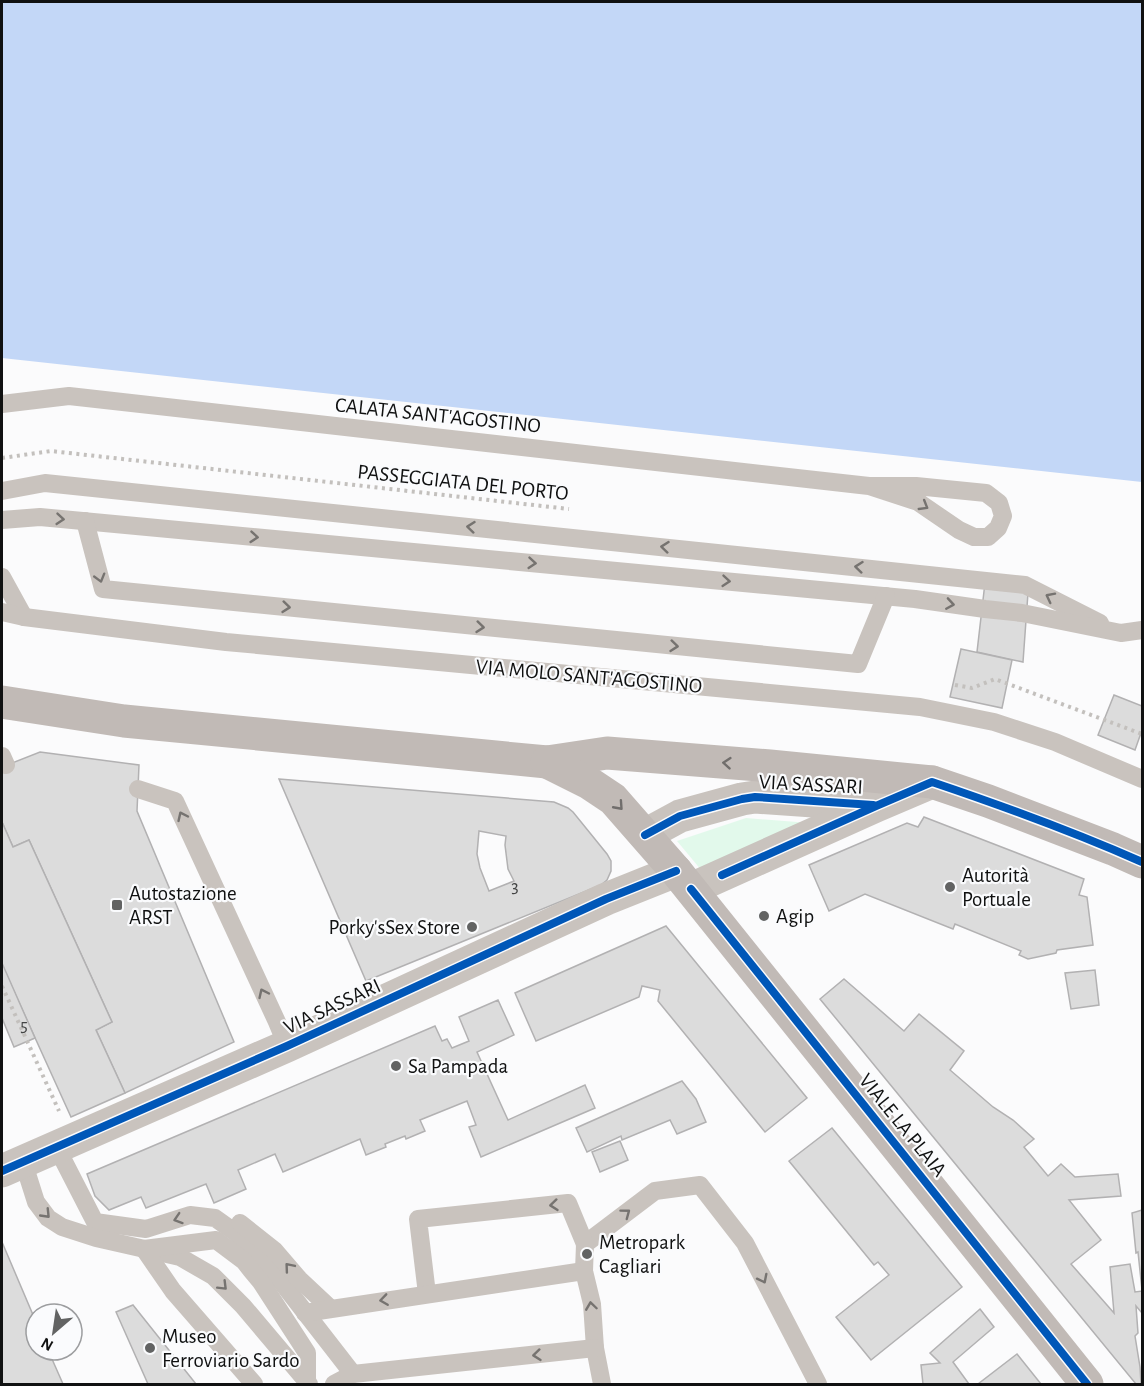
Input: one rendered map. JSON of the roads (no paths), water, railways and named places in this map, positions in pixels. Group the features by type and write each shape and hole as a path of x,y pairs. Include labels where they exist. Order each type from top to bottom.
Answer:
{"main road":[{"path":"2,702 124,721 547,762 607,753 932,782 998,805 1143,862"},
{"path":"547,762 589,783 613,799 683,880"},
{"name":"VIALE LA PLAIA","path":"683,880 1087,1384"}],"street":[{"name":"VIA SASSARI","path":"9,1164 65,1144 286,1046 606,899 683,880 722,875 932,782"},
{"name":"VIA SASSARI","path":"645,835 680,816 755,797 876,806"}],"lane":[{"name":"CALATA SANT'AGOSTINO","path":"2,404 69,396 869,486 916,486 986,493 999,503 1003,516 998,528 988,537 974,537 959,530 918,502 869,486"},
{"path":"2,491 45,483 1025,585 1121,633"},
{"path":"2,520 40,518 85,521 886,596 1022,613 1121,633 1143,630"},
{"path":"85,521 103,589 858,664 886,596"},
{"path":"2,577 24,617"},
{"name":"VIA MOLO SANT'AGOSTINO","path":"2,612 24,617 226,642 920,707 993,722 1054,742 1143,779"},
{"path":"138,789 175,801 286,1046"},
{"path":"65,1144 95,1222 146,1230 190,1215 241,1224 274,1250 299,1279 330,1308"},
{"path":"9,1164 48,1218 62,1227 96,1238 180,1257 213,1276 243,1306 308,1383"},
{"path":"585,1244 655,1191 700,1185 745,1243 818,1384"},
{"path":"427,1294 418,1219 568,1203 585,1244 584,1271 592,1304 595,1348 602,1384"},
{"path":"215,1218 236,1233 262,1258 353,1374"},
{"path":"144,1249 216,1240 244,1261 261,1282 307,1353 308,1383"},
{"path":"144,1249 173,1291 254,1384"},
{"path":"305,1313 584,1271"},
{"path":"334,1384 353,1374 595,1348"}],"water":[{"path":"2,2 1142,2 1142,482 2,358"}],"place":[{"name":"Autorità Portuale","path":"950,887"},
{"name":"Autostazione ARST","path":"117,905"},
{"name":"Agip","path":"764,916"},
{"name":"Porky'sSex Store","path":"472,927"},
{"name":"Sa Pampada","path":"396,1066"},
{"name":"Metropark Cagliari","path":"587,1254"},
{"name":"Museo Ferroviario Sardo","path":"150,1348"}]}
